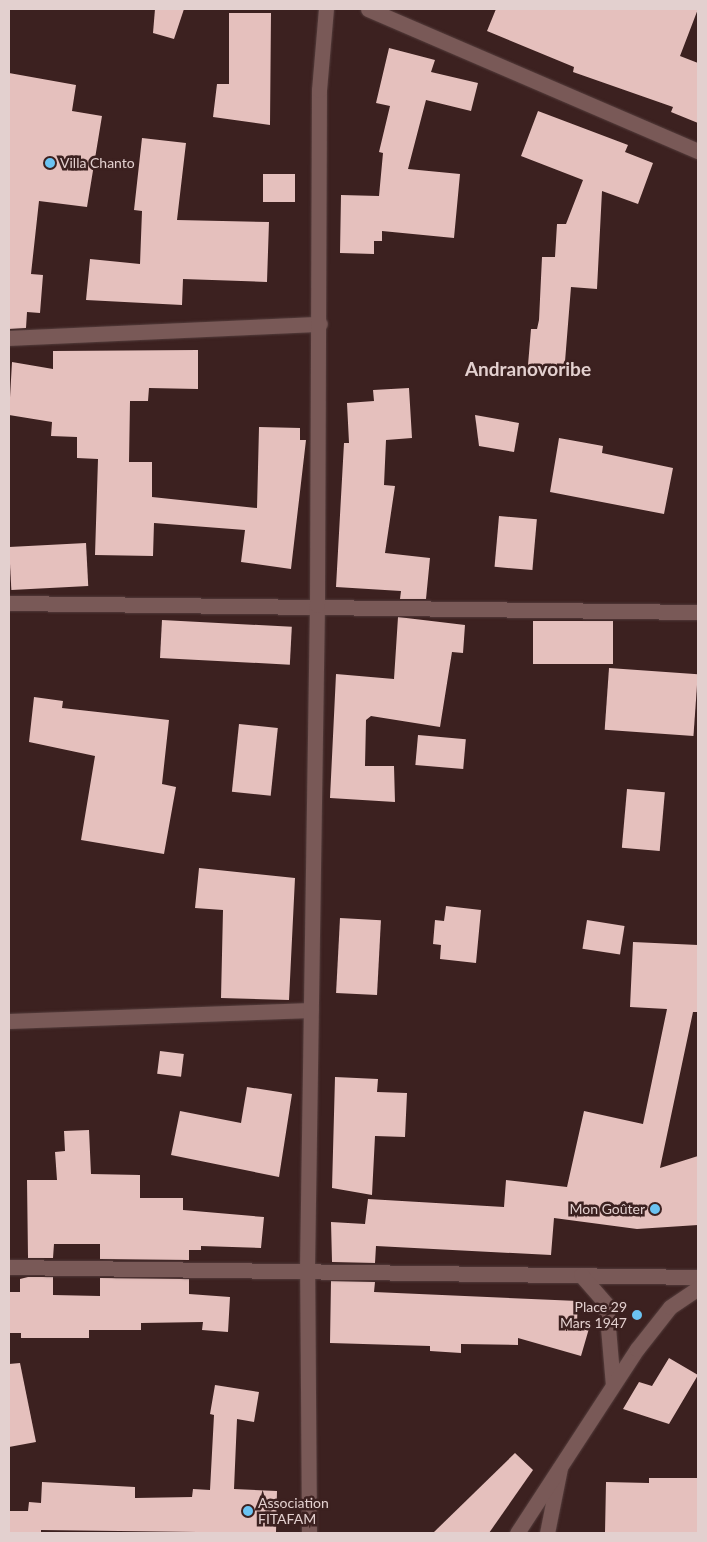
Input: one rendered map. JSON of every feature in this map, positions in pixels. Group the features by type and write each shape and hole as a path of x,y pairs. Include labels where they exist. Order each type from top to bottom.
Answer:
{"street":[{"path":"309,1533 307,1269 320,324 318,90 326,9"},
{"path":"368,9 698,151"},
{"path":"9,338 320,324"},
{"path":"9,603 317,605 698,612"},
{"path":"9,1020 311,1010"},
{"path":"9,1267 307,1269 698,1277"},
{"path":"580,1275 606,1304 613,1385"},
{"path":"517,1533 613,1385 670,1307 698,1288"},
{"path":"547,1533 560,1467"}],"building":[{"path":"155,9 184,9 174,39 153,33"},
{"path":"496,9 698,9 680,56 698,63 698,123 671,112 673,107 573,72 574,67 487,31"},
{"path":"229,13 271,13 270,125 213,117 217,84 229,84"},
{"path":"389,48 435,60 431,72 478,83 471,111 426,100 408,169 460,174 454,238 382,231 382,241 374,241 374,254 340,253 341,195 379,196 383,153 379,152 390,106 376,103"},
{"path":"9,73 76,85 72,111 102,116 87,207 39,201 31,274 43,275 40,313 27,312 26,328 9,329"},
{"path":"538,111 628,145 625,152 653,163 638,204 602,191 597,289 571,287 564,374 533,372 534,365 528,365 531,329 537,329 539,320 542,257 555,257 557,224 566,224 583,180 521,156"},
{"path":"142,138 186,143 177,220 269,222 267,282 183,279 182,305 86,300 90,259 140,264 142,211 134,210"},
{"path":"263,174 295,174 295,202 263,202"},
{"path":"198,350 198,389 149,388 148,401 130,401 129,462 152,462 152,497 257,508 259,427 300,428 300,440 306,440 291,569 241,562 245,530 154,523 153,556 95,555 98,459 77,458 77,437 51,436 52,422 9,415 12,362 53,369 53,351"},
{"path":"409,388 412,438 386,440 384,485 395,486 385,553 430,558 426,599 400,599 401,591 336,587 344,443 349,443 347,403 374,401 373,390"},
{"path":"475,415 519,423 514,452 479,446"},
{"path":"559,438 603,446 602,453 673,468 664,514 550,492"},
{"path":"499,516 537,519 532,570 495,567"},
{"path":"86,543 88,586 11,590 9,547"},
{"path":"398,617 465,625 463,653 452,652 440,727 371,716 366,720 365,766 394,766 395,802 330,798 336,674 394,679"},
{"path":"162,620 292,627 290,665 160,658"},
{"path":"533,621 613,621 613,664 533,664"},
{"path":"609,668 698,674 693,736 605,730"},
{"path":"34,697 63,701 62,708 169,720 162,784 176,787 164,854 81,840 95,756 29,742"},
{"path":"239,724 278,728 271,796 232,792"},
{"path":"418,735 466,739 463,769 415,765"},
{"path":"627,789 665,792 660,851 622,848"},
{"path":"199,868 295,878 289,1000 221,998 223,910 195,908"},
{"path":"446,906 481,910 476,963 440,959 441,945 433,944 435,920 444,921"},
{"path":"340,918 381,920 377,995 336,993"},
{"path":"587,920 625,926 620,955 582,949"},
{"path":"633,942 698,945 698,1012 693,1012 660,1168 698,1156 698,1225 637,1229 554,1218 551,1255 376,1246 375,1263 332,1262 331,1222 365,1224 368,1199 504,1207 506,1180 567,1187 584,1111 643,1124 667,1009 630,1007"},
{"path":"160,1051 184,1054 181,1077 157,1074"},
{"path":"335,1077 378,1079 377,1092 407,1093 405,1137 375,1136 372,1195 332,1188"},
{"path":"247,1087 292,1094 279,1177 171,1155 180,1111 241,1123"},
{"path":"89,1130 91,1174 140,1175 140,1198 183,1198 183,1210 264,1217 261,1248 201,1246 201,1250 189,1250 189,1260 100,1259 100,1244 54,1244 53,1258 28,1258 27,1180 57,1180 55,1152 65,1151 64,1131"},
{"path":"28,1277 53,1277 53,1295 100,1296 100,1278 189,1279 189,1294 230,1297 228,1332 202,1330 203,1322 141,1323 141,1330 89,1330 89,1338 21,1338 21,1333 9,1333 9,1292 20,1292 20,1279"},
{"path":"331,1281 375,1282 374,1292 578,1301 577,1322 590,1325 581,1356 518,1338 518,1345 461,1344 461,1353 430,1351 430,1346 330,1343"},
{"path":"669,1358 698,1375 669,1424 623,1409 639,1382 652,1386"},
{"path":"20,1363 36,1442 9,1447 9,1364"},
{"path":"215,1385 259,1392 254,1422 237,1419 234,1489 277,1491 276,1533 41,1530 41,1533 9,1533 9,1511 28,1511 29,1502 41,1503 42,1482 135,1487 135,1498 192,1497 193,1489 210,1490 214,1415 210,1414"},
{"path":"515,1453 533,1470 489,1533 433,1533"},
{"path":"649,1478 698,1478 698,1533 605,1533 606,1482 649,1483"}],"place":[{"name":"Villa Chanto","path":"50,163"},
{"name":"Mon Goûter","path":"655,1209"},
{"name":"Place 29 Mars 1947","path":"637,1315"},
{"name":"Association FITAFAM","path":"248,1511"}],"district":[{"name":"Andranovoribe","path":"528,369"}]}
